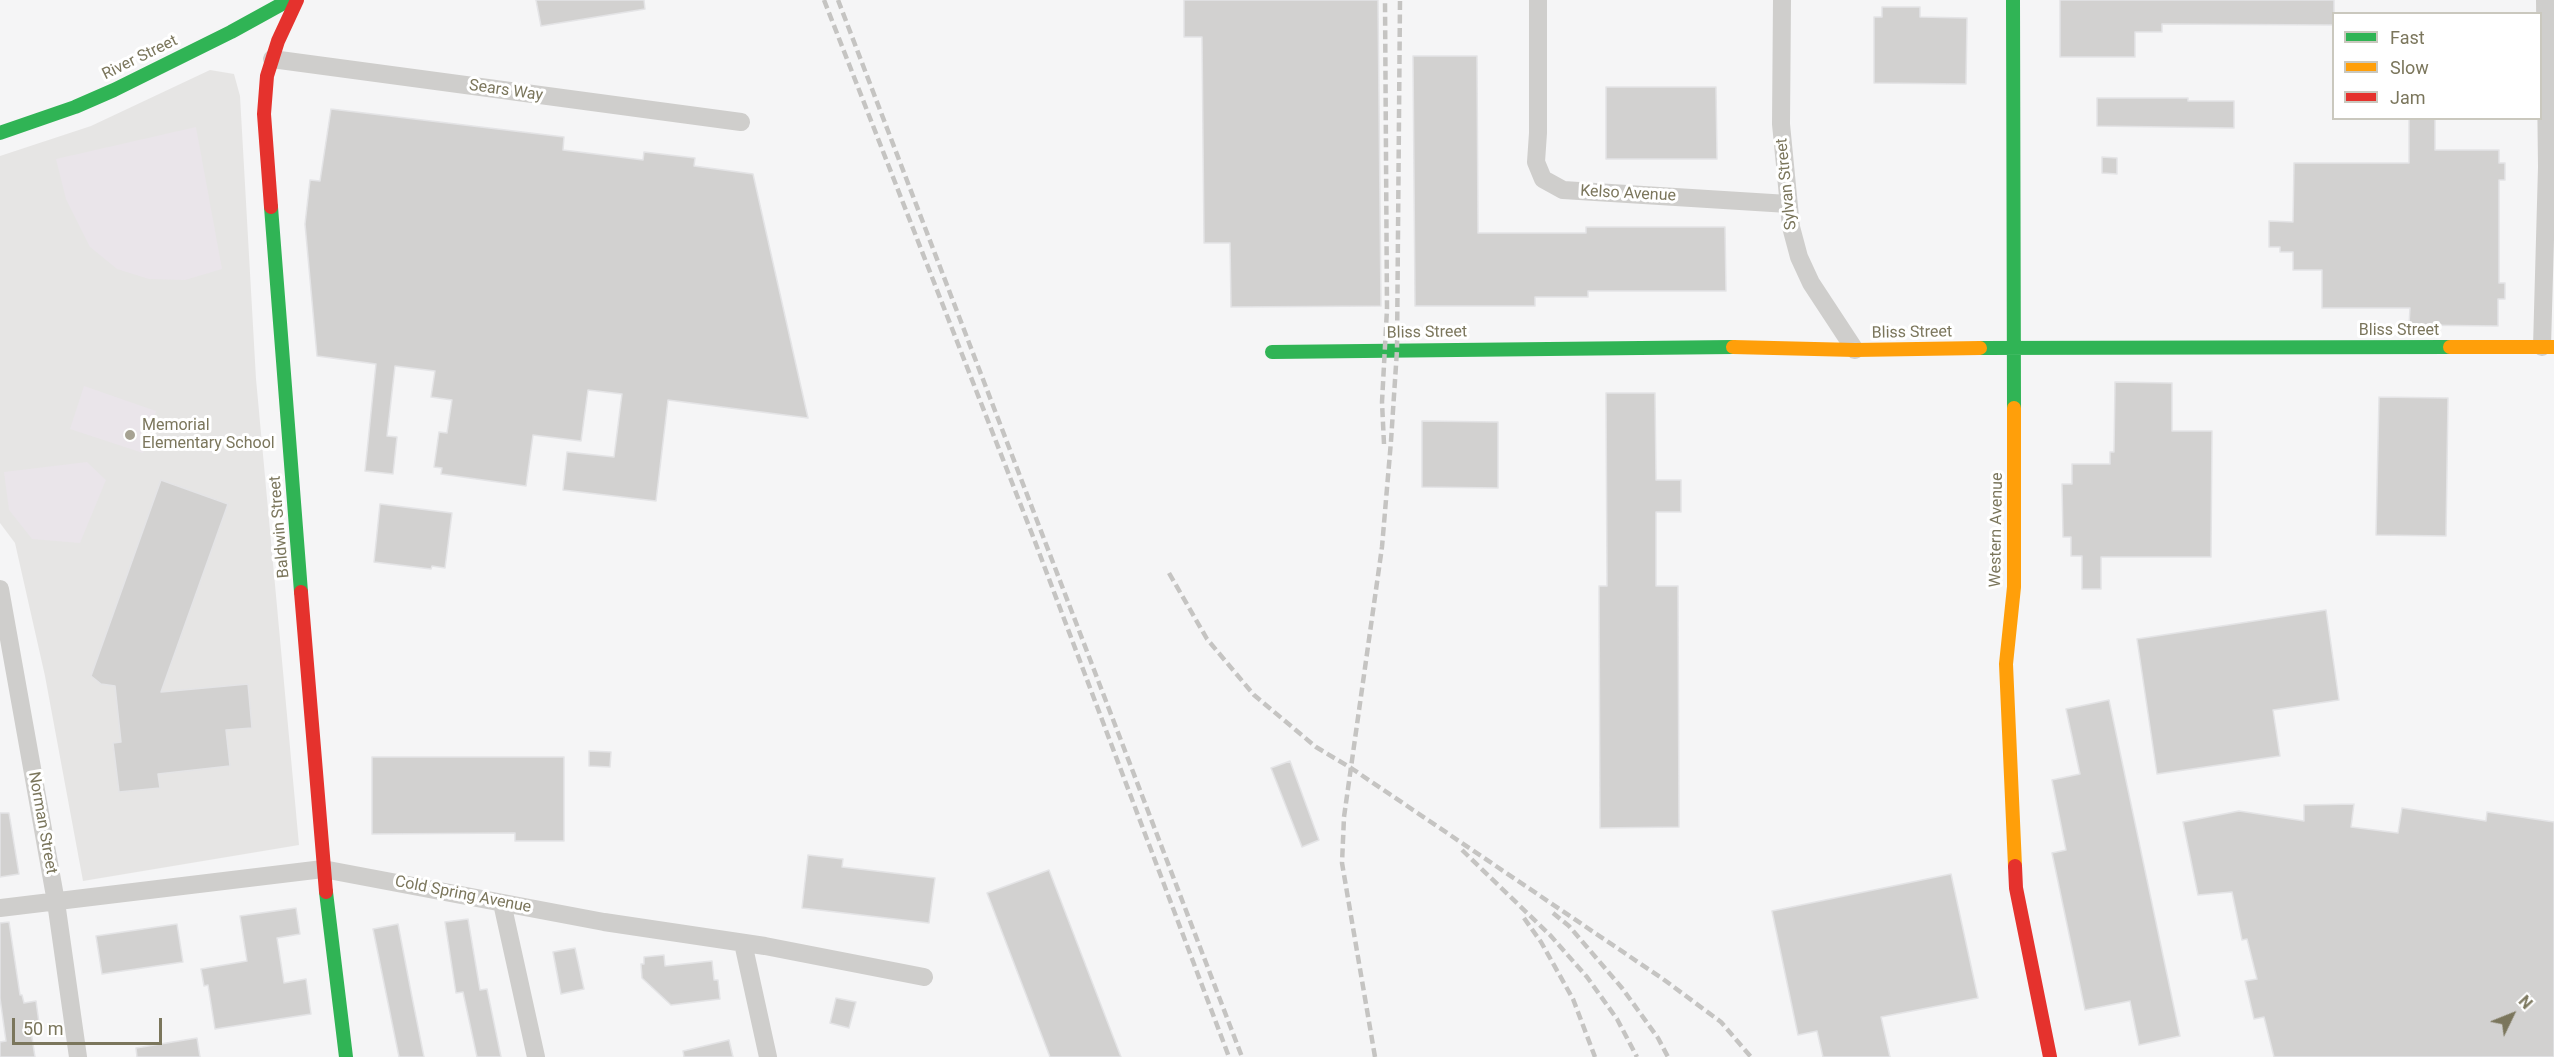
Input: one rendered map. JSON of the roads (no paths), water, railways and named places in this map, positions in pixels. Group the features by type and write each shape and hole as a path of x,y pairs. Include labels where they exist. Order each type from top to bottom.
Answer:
{"street":[{"name":"River Street","path":"0,133 75,107 114,90 231,32 289,0"},
{"name":"Baldwin Street","path":"297,0 272,59 264,94 264,114 323,868 346,1057"},
{"name":"Kelso Avenue","path":"1538,0 1536,162 1543,179 1563,190 1788,204"},
{"name":"Sylvan Street","path":"1782,0 1781,124 1788,204 1794,242 1805,271 1825,307 1855,350"},
{"name":"Western Avenue","path":"2013,0 2014,587 2006,664 2009,774 2016,888 2050,1057"},
{"path":"2545,0 2548,347"},
{"name":"Sears Way","path":"272,59 741,122"},
{"name":"Bliss Street","path":"1272,352 1755,347 1855,350 2015,347 2548,347"},
{"name":"Norman Street","path":"0,589 56,902 78,1057"},
{"name":"Cold Spring Avenue","path":"0,908 323,868 604,922 743,943 924,977"},
{"path":"502,903 536,1057"},
{"path":"743,943 768,1057"}],"railway":[{"path":"824,0 1034,539 1229,1057"},
{"path":"838,0 1242,1057"},
{"path":"1384,444 1382,402 1387,309 1385,0"},
{"path":"1375,1057 1342,863 1344,817 1382,547 1391,441 1397,350 1400,0"},
{"path":"1169,573 1207,639 1254,695 1316,747 1351,768 1663,979 1721,1022 1751,1057"},
{"path":"1462,850 1550,935 1587,977 1617,1019 1637,1057"},
{"path":"1553,913 1569,926 1622,988 1658,1038 1668,1057"},
{"path":"1524,918 1541,942 1573,999 1595,1057"}],"place":[{"name":"Memorial Elementary School","path":"130,435"}]}
